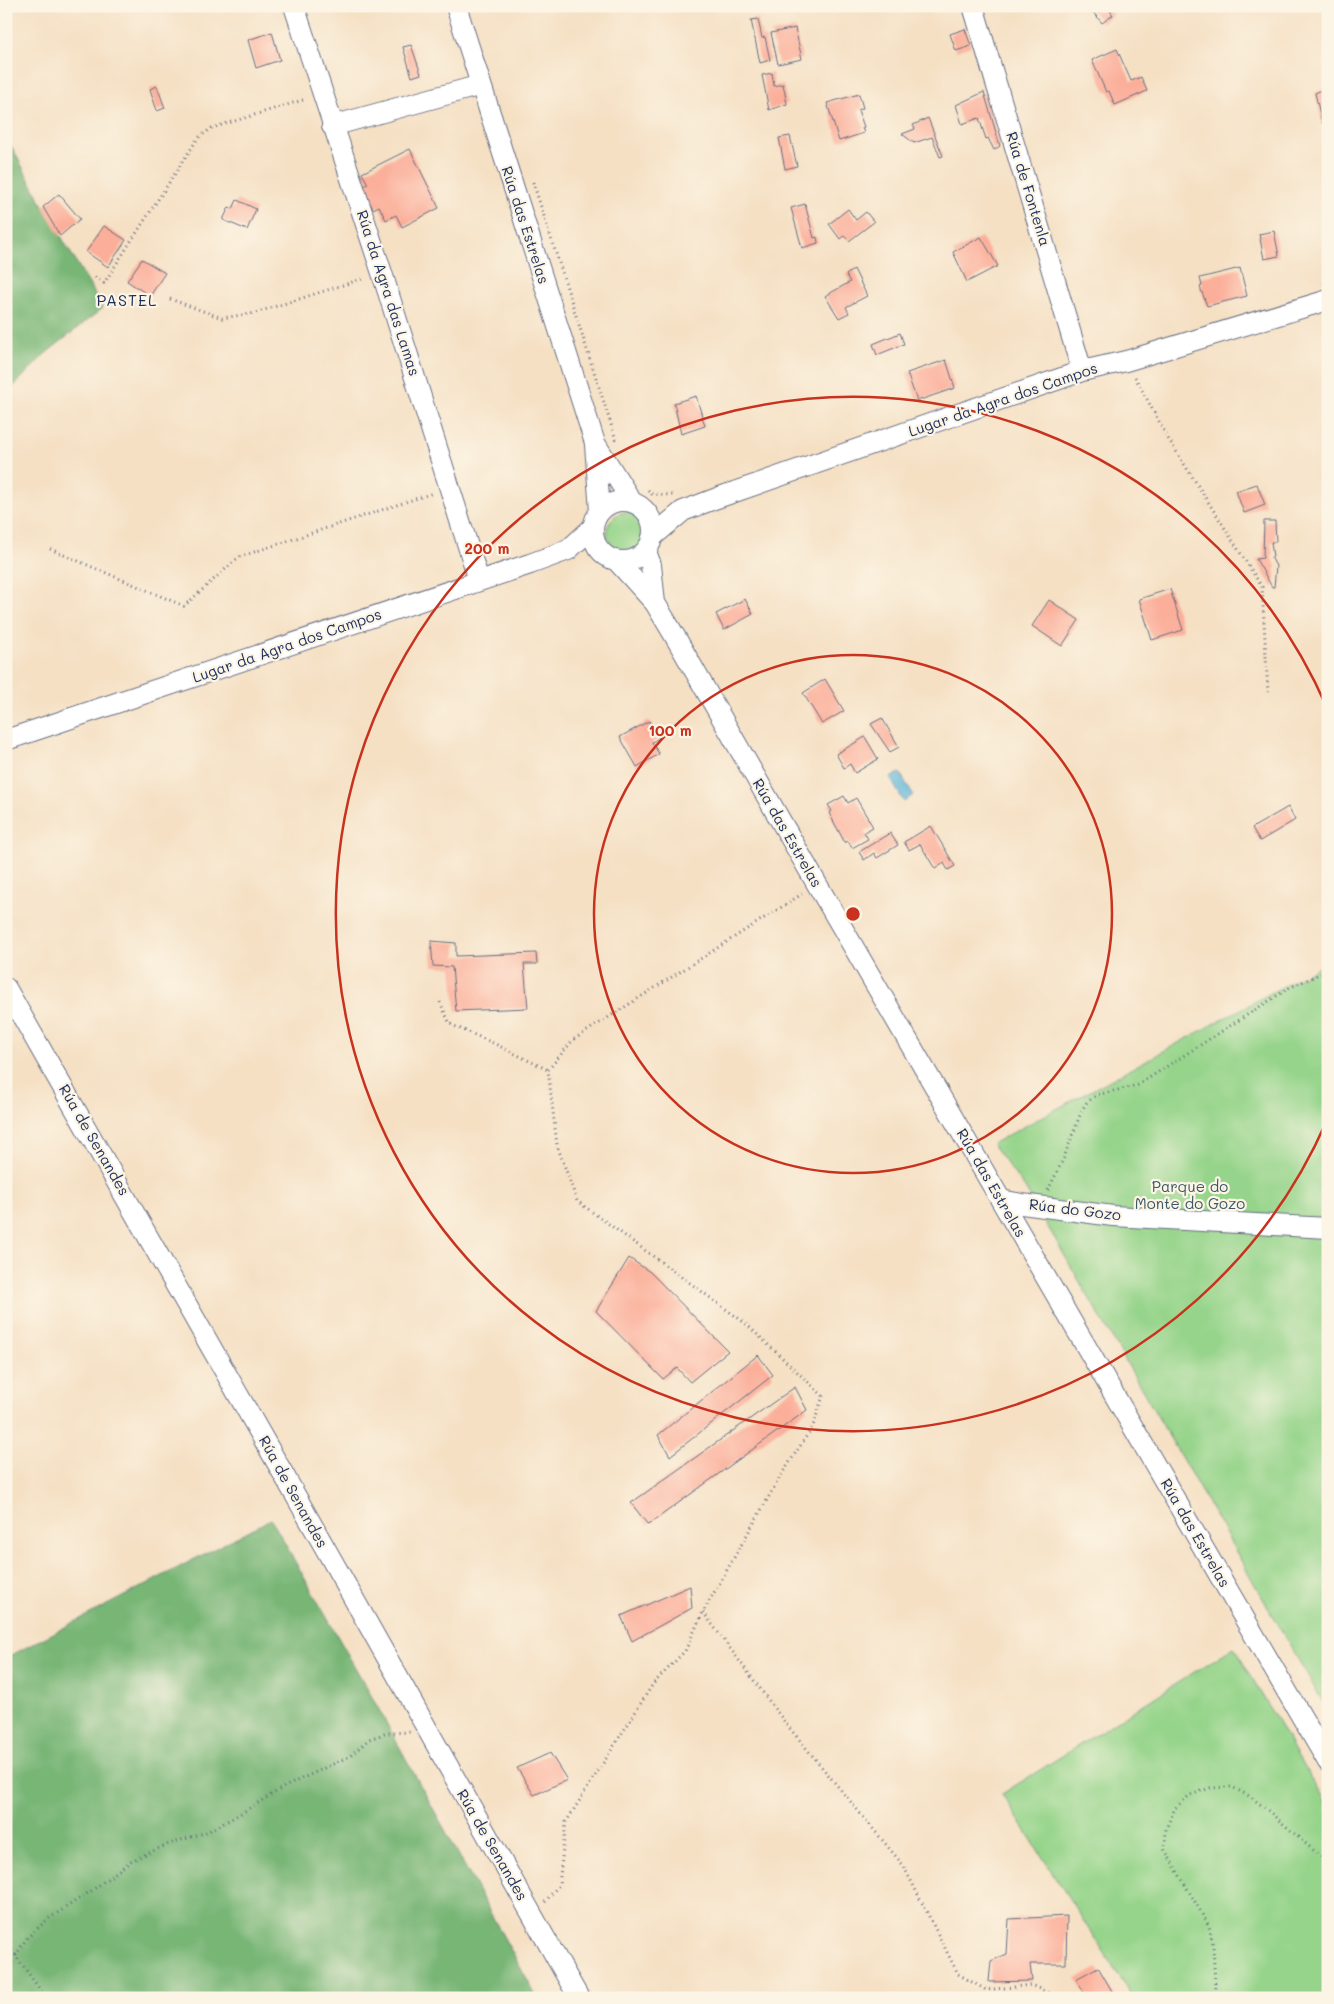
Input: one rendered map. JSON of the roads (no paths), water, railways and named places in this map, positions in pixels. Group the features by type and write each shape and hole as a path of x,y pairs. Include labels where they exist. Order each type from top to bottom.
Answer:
{"street":[{"name":"Rúa da Agra das Lamas","path":"294,6 382,273 479,581"},
{"name":"Rúa das Estrelas","path":"456,6 595,443 597,519"},
{"name":"Rúa de Fontenla","path":"973,6 1082,371"},
{"path":"332,126 481,85"},
{"name":"Lugar da Agra dos Campos","path":"640,499 682,503 1082,371 1126,360 1328,300"},
{"name":"Rúa das Estrelas","path":"595,443 640,499"},
{"path":"640,499 652,521 649,544 635,559 610,557 595,542 597,519 614,502 640,499"},
{"name":"Lugar da Agra dos Campos","path":"649,544 682,503"},
{"name":"Lugar da Agra dos Campos","path":"6,740 568,550 597,519"},
{"name":"Rúa das Estrelas","path":"649,544 655,603"},
{"name":"Lugar da Agra dos Campos","path":"568,550 610,557"},
{"name":"Rúa das Estrelas","path":"610,557 655,603 1328,1762"},
{"name":"Rúa de Senandes","path":"6,988 272,1453 579,1998"},
{"name":"Rúa do Gozo","path":"1002,1200 1040,1207 1113,1216 1328,1228"}],"water":[{"path":"900,773 913,795 904,802 890,778"}],"district":[{"name":"PASTEL","path":"127,300"}],"park label":[{"name":"Parque do Monte do Gozo","path":"1190,1196"}]}
